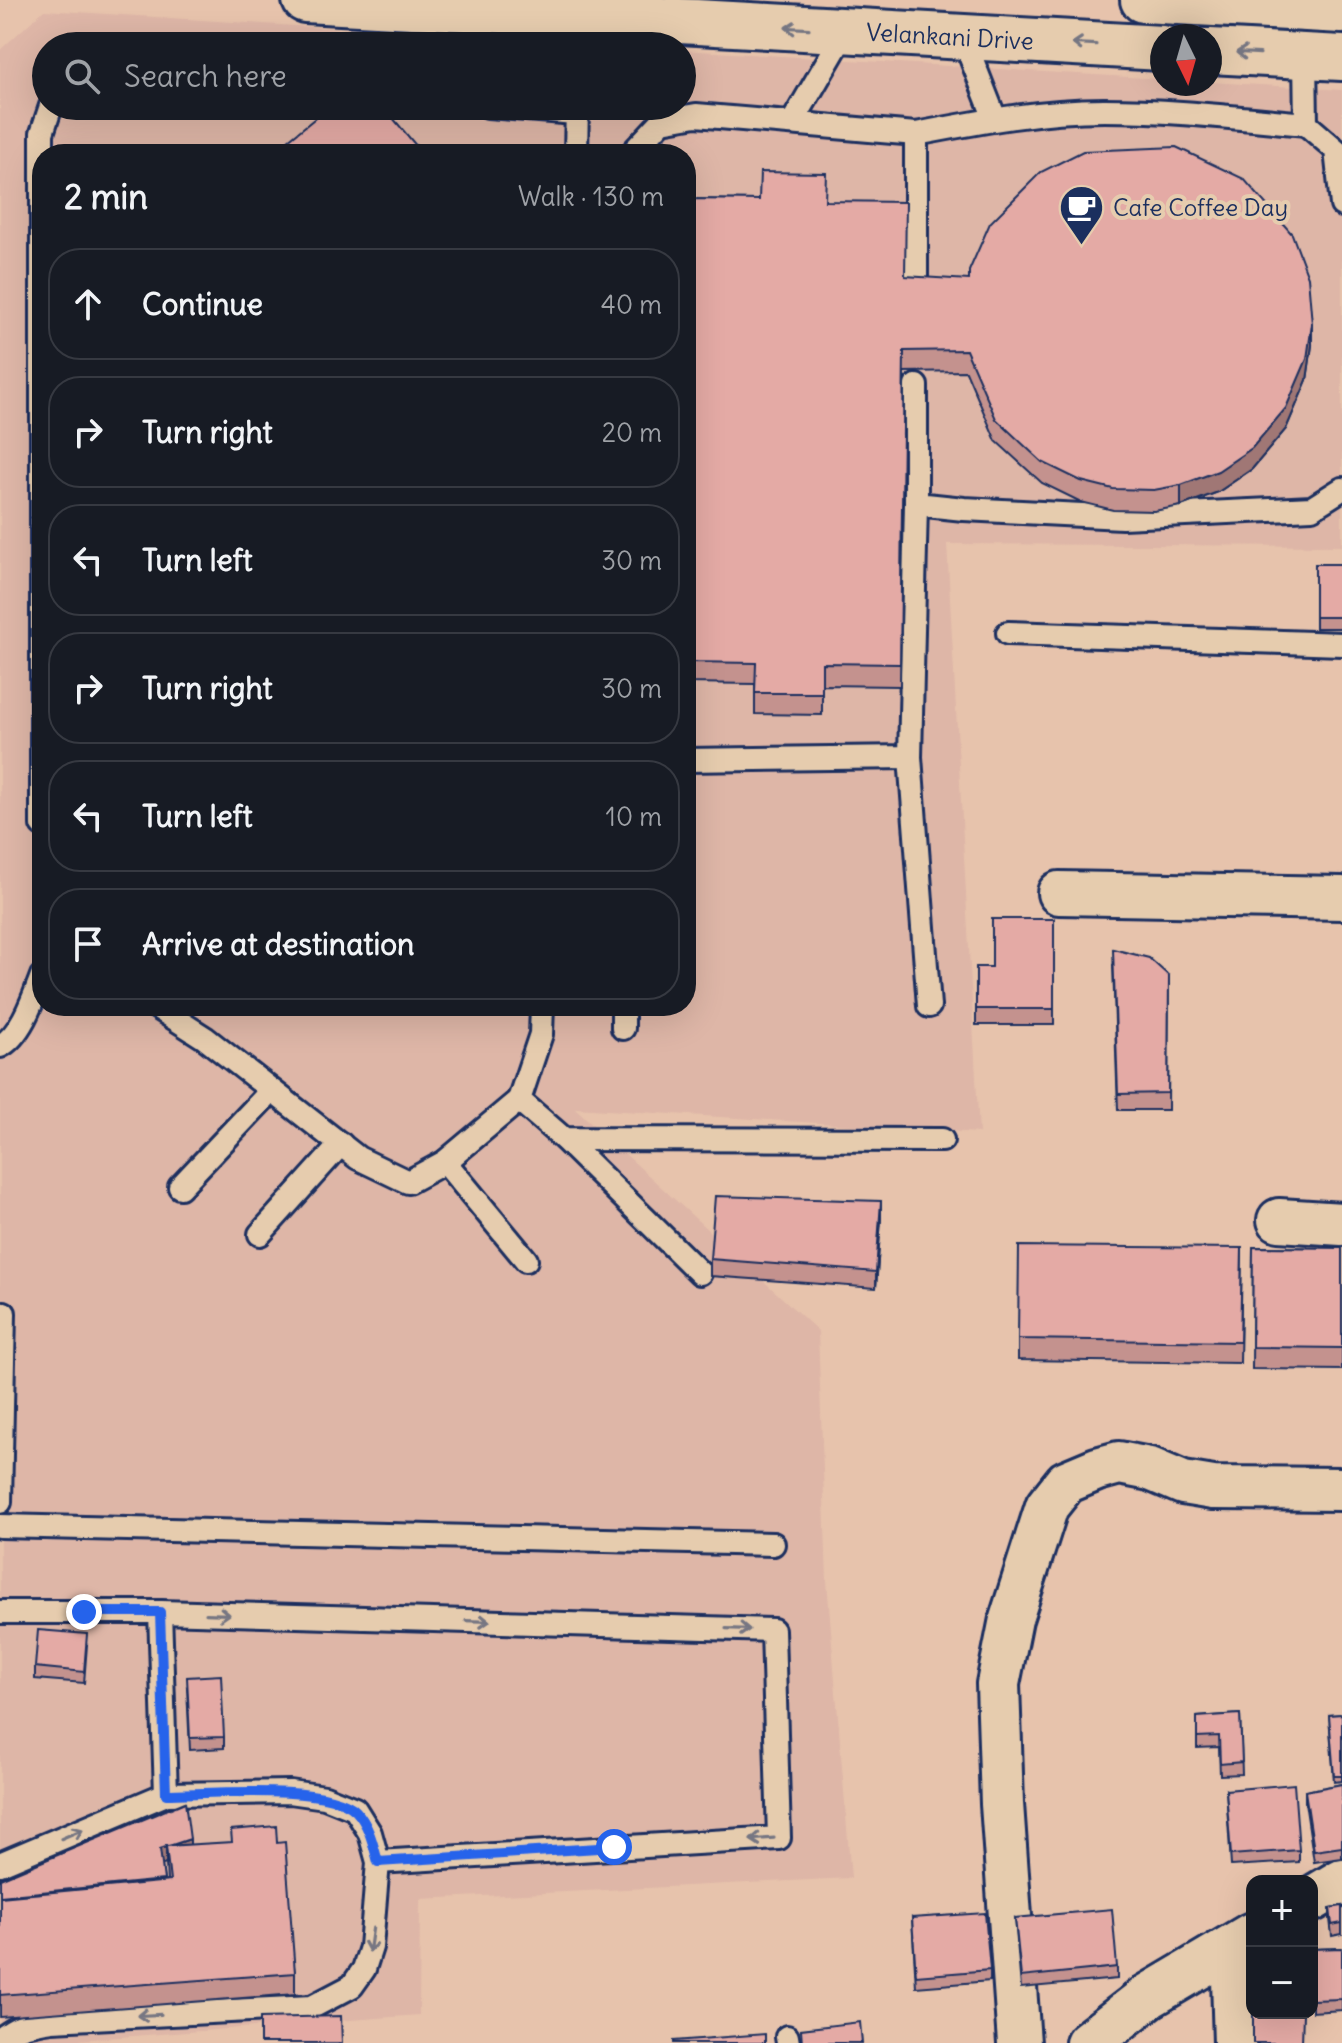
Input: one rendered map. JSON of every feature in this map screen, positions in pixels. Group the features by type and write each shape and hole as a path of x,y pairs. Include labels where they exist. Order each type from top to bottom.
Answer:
{"street":[{"name":"Velankani Drive","path":"305,0 579,31 846,30 1150,47"},
{"path":"1143,0 1342,11"},
{"path":"1222,52 1324,57"},
{"path":"1059,893 1342,898"},
{"path":"1279,1220 1342,1224"},
{"path":"1019,2043 1002,1804 998,1684 1011,1619 1047,1506 1066,1482 1119,1463 1150,1469 1183,1483 1213,1488 1342,1489"},
{"path":"1318,1895 1342,1881"},
{"path":"1088,2043 1149,1996 1242,1941"},
{"path":"1235,2043 1242,1941"}],"lane":[{"path":"792,123 846,30"},
{"path":"963,37 995,119"},
{"path":"1306,124 1324,57"},
{"path":"696,115 916,134 995,119 1102,110 1306,124 1336,150 1342,205"},
{"path":"42,144 46,120"},
{"path":"576,120 576,144"},
{"path":"640,144 662,121 668,120"},
{"path":"916,134 916,280"},
{"path":"916,386 910,757 929,1006"},
{"path":"916,504 1122,517 1312,508 1342,489"},
{"path":"1008,633 1342,644"},
{"path":"696,760 910,757"},
{"path":"0,1046 6,1044 32,1004"},
{"path":"171,1016 205,1038 358,1158 408,1182 445,1162 519,1100 541,1034 542,1016"},
{"path":"180,1187 271,1091"},
{"path":"519,1100 564,1139 700,1273"},
{"path":"564,1139 942,1140"},
{"path":"260,1234 341,1144"},
{"path":"445,1162 526,1260"},
{"path":"0,1502 4,1313"},
{"path":"0,1526 773,1544"},
{"path":"0,1612 160,1612 773,1630 779,1838 378,1862"},
{"path":"160,1612 166,1794"},
{"path":"0,1864 166,1794 290,1792 325,1797 355,1809 370,1833 378,1862 371,1947 364,1969 352,1986 335,1997 312,2007 52,2020 11,2030 0,2040"}],"shaded area":[{"path":"44,10 390,32 32,32 32,120 696,120 696,51 1150,78 1150,96 1222,96 1222,83 1342,90 1342,546 947,544 979,1133 575,1108 818,1331 827,1581 851,1878 420,1899 419,2015 38,2043 0,2043 0,50"}],"building":[{"path":"313,120 395,120 415,144 283,144"},
{"path":"1176,147 1244,179 1292,234 1308,277 1312,324 1307,359 1286,408 1252,448 1218,471 1181,485 1154,490 1113,489 1081,481 1042,462 996,419 966,350 904,351 900,664 822,663 822,693 755,693 756,663 696,662 696,199 759,200 760,172 826,173 825,201 906,202 905,276 969,280 969,271 990,223 1041,172 1083,151"},
{"path":"1315,564 1342,564 1342,617 1315,617"},
{"path":"992,919 1054,919 1054,1009 976,1009 976,967 992,967"},
{"path":"1113,949 1149,958 1169,976 1168,1093 1118,1094"},
{"path":"715,1196 881,1201 876,1272 710,1259"},
{"path":"1019,1246 1242,1248 1240,1342 1018,1339"},
{"path":"1253,1247 1342,1248 1342,1348 1252,1347"},
{"path":"38,1630 87,1634 84,1672 35,1667"},
{"path":"221,1675 224,1737 190,1738 187,1677"},
{"path":"1240,1714 1242,1762 1220,1764 1219,1736 1197,1737 1197,1717"},
{"path":"1342,1714 1342,1776 1334,1776 1329,1715"},
{"path":"1294,1784 1299,1850 1231,1855 1226,1790"},
{"path":"1342,1784 1342,1847 1314,1851 1305,1791"},
{"path":"185,1802 190,1839 160,1849 164,1880 0,1896 0,1879"},
{"path":"276,1826 277,1843 285,1842 295,1973 0,1995 0,1897 170,1881 166,1846 232,1842 231,1830"},
{"path":"1342,1906 1342,1923 1332,1925 1330,1908"},
{"path":"1112,1909 1117,1967 1021,1977 1015,1918"},
{"path":"985,1913 990,1970 916,1976 912,1918"},
{"path":"1342,1948 1342,1999 1318,2000 1318,1949"},
{"path":"341,2016 342,2043 260,2043 260,2018"},
{"path":"1253,2019 1303,2019 1302,2043 1253,2043"},
{"path":"860,2022 862,2043 802,2043 801,2029"},
{"path":"765,2034 765,2043 674,2043 674,2041"}],"place":[{"name":"Cafe Coffee Day","path":"1082,246"}],"route":[{"path":"84,1612 160,1612 166,1794 290,1792 325,1797 355,1809 370,1833 378,1862 614,1847"}]}
